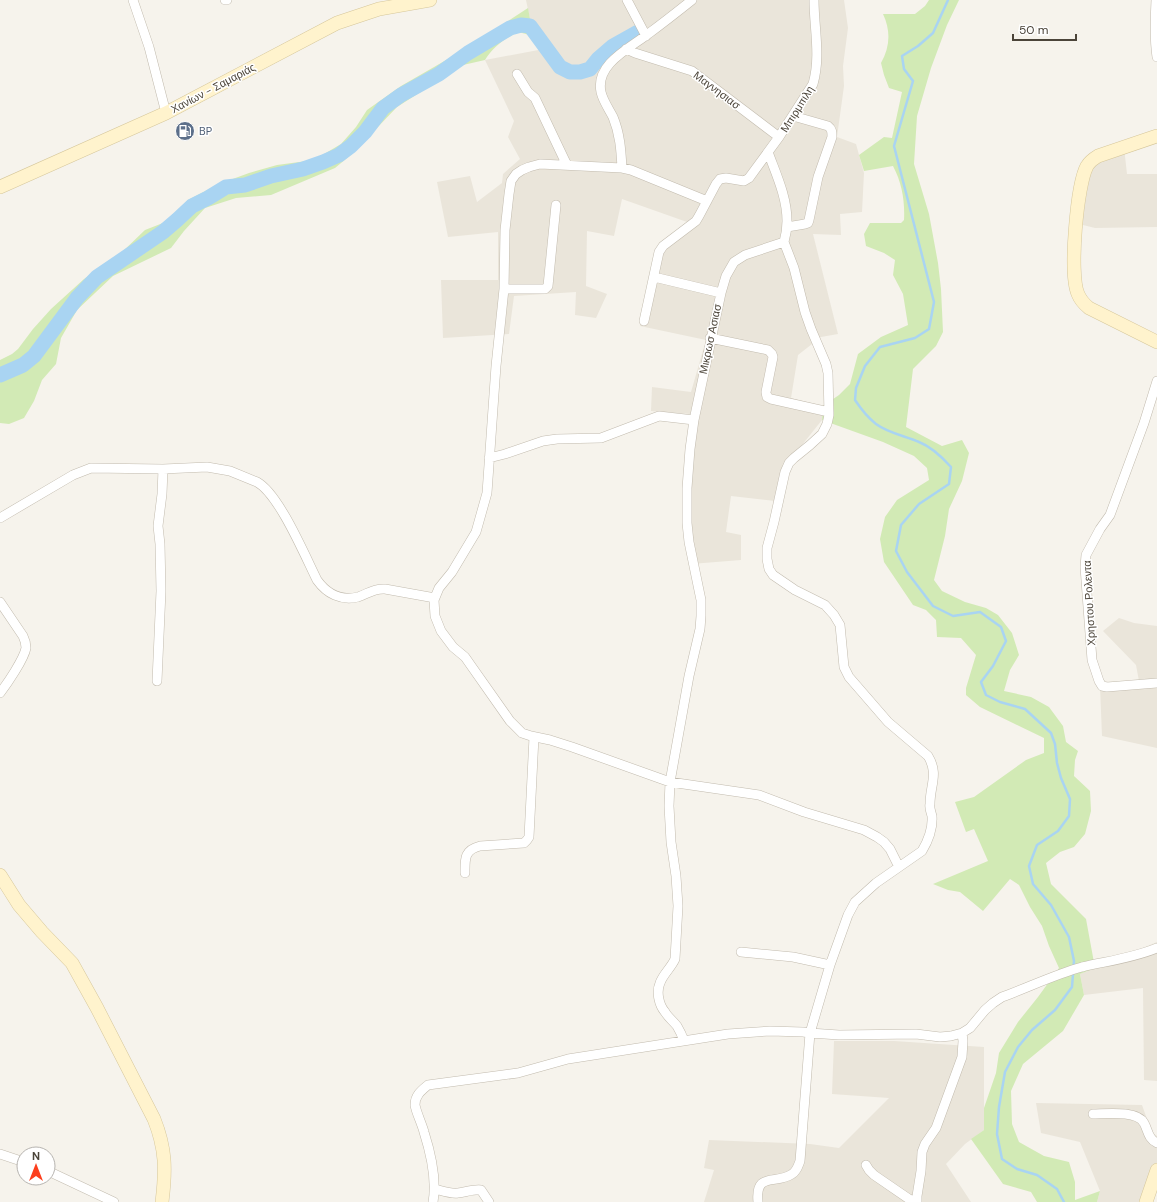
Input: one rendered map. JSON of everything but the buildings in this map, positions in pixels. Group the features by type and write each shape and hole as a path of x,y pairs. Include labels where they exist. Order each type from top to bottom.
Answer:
{"street":[{"path":"133,0 149,47 166,113"},
{"name":"Χανίων - Σαμαριάς","path":"0,187 166,113 337,23 378,4 430,0"},
{"path":"626,0 646,36"},
{"path":"622,168 621,147 618,132 613,117 601,94 600,84 603,74 608,66 626,49 646,36 692,0"},
{"name":"Μπιρμπιλη","path":"707,201 720,179 726,178 744,181 749,178 779,138 813,84 817,62 814,0"},
{"path":"1156,0 1154,26 1157,58"},
{"name":"Μαγνησιασ","path":"626,49 692,70 779,138"},
{"path":"517,74 528,92 535,98 568,165"},
{"path":"787,227 808,223 818,177 832,137 831,129 828,126 793,116"},
{"path":"1157,136 1098,156 1090,161 1086,167 1083,175 1075,223 1074,272 1075,284 1083,303 1089,308 1157,342"},
{"path":"758,1202 758,1190 763,1182 785,1177 793,1174 798,1169 800,1161 810,1033 830,965 848,915 856,902 876,883 922,851 926,844 932,824 929,805 934,771 932,762 928,756 888,722 849,677 844,667 840,625 834,614 825,605 795,590 773,575 769,569 767,548 785,472 789,463 822,434 827,424 829,412 828,373 826,364 805,312 794,268 784,242 787,220 782,192 768,152"},
{"path":"644,321 659,252 663,246 696,221 707,201 631,170 622,168 540,164 529,167 516,174 511,181 509,194 504,289 496,366 487,493 476,532 452,572 439,588 434,600 435,616 441,631 453,647 472,667 510,721 522,732 534,737 572,747 670,782 759,795 804,812 864,830 884,842 890,849 899,866"},
{"path":"504,289 545,289 548,286 556,205"},
{"name":"Μικρωσ Ασιασ","path":"684,1040 676,1024 664,1012 658,992 659,984 672,965 674,959 677,899 676,876 671,842 669,806 670,782 689,676 700,629 702,607 689,542 687,523 687,488 690,449 694,420 710,338 726,276 734,262 745,255 784,242"},
{"path":"654,277 721,294"},
{"path":"710,338 768,350 772,354 772,357 766,392 768,397 771,399 829,412"},
{"name":"Χρηστου Ρολεντα","path":"1157,381 1144,423 1110,515 1100,529 1086,555 1085,567 1092,660 1098,682 1102,686 1108,687 1157,683"},
{"path":"490,458 543,441 557,439 601,438 659,416 694,420"},
{"path":"0,518 73,475 91,468 163,469 207,467 230,471 262,485 274,499 291,528 317,580 322,587 336,596 343,598 358,597 380,589 435,598"},
{"path":"157,682 161,591 158,526 163,469"},
{"path":"0,602 26,641 26,647 23,656 0,693"},
{"path":"465,873 465,859 469,851 474,848 480,846 524,843 529,837 534,737"},
{"path":"0,875 19,905 42,932 72,963 154,1119 164,1152 165,1170 162,1202"},
{"path":"433,1202 435,1189 432,1163 428,1143 415,1104 418,1094 428,1085 518,1073 568,1059 728,1034 770,1031 839,1035 916,1034 940,1037 951,1036 962,1033 970,1028 993,1003 1002,998 1082,967 1142,955 1157,948"},
{"path":"742,952 793,957 830,965"},
{"path":"866,1165 874,1174 909,1199 917,1202 922,1152 925,1144 936,1128 962,1057 962,1033"},
{"path":"1093,1114 1129,1114 1136,1116 1144,1122 1151,1139 1157,1143"},
{"path":"0,1154 16,1159"},
{"path":"1146,1202 1157,1170"},
{"path":"56,1175 114,1202"},
{"path":"435,1189 456,1193 481,1190 489,1202"}],"shaded area":[{"path":"526,0 844,0 848,28 843,66 844,86 837,137 856,144 864,173 862,212 840,214 841,235 813,234 838,334 821,337 798,355 791,398 823,406 822,420 802,445 783,463 775,501 731,496 726,532 741,535 741,560 691,564 683,485 690,414 651,411 652,387 691,392 706,340 640,326 656,254 660,243 687,222 622,199 614,236 587,231 586,286 607,294 596,318 575,315 576,292 514,296 509,334 443,338 441,280 498,280 498,232 448,237 437,182 470,176 477,202 502,183 503,174 520,159 508,137 514,121 485,60 549,48 530,19"},
{"path":"1124,147 1127,174 1157,174 1157,227 1095,228 1075,223 1079,200 1098,156"},
{"path":"1119,618 1134,623 1157,626 1157,748 1102,736 1100,686 1139,681 1136,665 1103,631"},
{"path":"1157,942 1157,1081 1144,1080 1143,988 1084,995 1080,974"},
{"path":"834,1041 894,1041 984,1047 984,1130 965,1144 946,1164 971,1202 704,1202 714,1170 704,1168 709,1140 810,1144 839,1148 889,1098 832,1094"},
{"path":"1036,1103 1142,1105 1152,1133 1157,1136 1157,1181 1150,1202 1097,1202 1100,1191 1080,1142 1041,1133"}],"green space":[{"path":"929,0 959,0 947,25 931,68 917,116 914,164 929,214 938,263 943,332 936,346 913,369 906,427 942,446 962,440 969,453 962,481 949,509 945,536 934,580 942,591 965,602 986,608 998,615 1012,633 1019,655 1010,670 1004,691 1031,697 1049,707 1063,726 1066,742 1078,751 1075,760 1074,776 1090,791 1091,811 1085,834 1074,847 1060,852 1046,863 1051,884 1086,919 1095,968 1080,974 1084,995 1063,1031 1023,1064 1011,1091 1012,1124 1019,1142 1044,1156 1069,1162 1075,1182 1075,1200 1100,1191 1097,1202 1037,1202 1031,1192 1003,1184 971,1139 984,1130 984,1108 996,1073 999,1053 1018,1022 1059,968 1042,926 1019,885 1010,879 983,911 960,892 948,890 933,884 988,861 974,829 966,832 955,802 974,797 1026,760 1044,753 1044,738 980,707 966,695 966,688 976,655 961,638 937,637 936,620 926,610 913,605 884,562 880,539 885,517 897,500 929,480 927,468 914,456 883,442 822,420 823,406 839,395 850,384 858,354 881,337 908,325 903,294 893,275 895,260 884,253 866,246 864,234 870,223 901,223 904,220 904,206 901,186 893,166 864,171 859,155 884,137 892,138 902,92 889,88 881,63 888,45 886,20 883,14 915,14 925,6"},
{"path":"528,8 530,19 549,48 542,49 530,35 518,32 499,44 485,60 463,65 397,107 352,154 335,168 271,195 236,198 205,208 171,248 113,276 77,310 61,338 56,364 42,380 34,401 24,418 9,424 0,423 0,360 18,349 51,309 84,279 119,255 145,230 168,221 188,200 219,184 277,165 314,160 341,144 356,127 367,110 401,86 467,48"}],"waterway":[{"path":"948,0 933,33 918,46 902,56 904,69 913,81 894,146 934,302 929,329 915,338 880,347 865,366 856,388 855,400 864,413 876,424 886,430 919,442 932,449 951,467 949,484 919,504 901,525 896,551 907,572 933,606 953,616 980,612 1001,627 1006,641 993,666 981,682 986,695 1000,702 1025,709 1051,733 1055,744 1057,763 1061,778 1070,799 1069,816 1058,831 1037,845 1029,866 1033,884 1051,905 1069,937 1074,961 1072,987 1055,1010 1032,1030 1018,1047 1005,1072 999,1107 997,1134 1002,1159 1017,1169 1037,1175 1057,1189 1064,1202"},
{"path":"0,375 23,365 34,356 77,298 97,277 163,232 192,206 226,187 245,185 271,176 303,169 339,155 351,146 365,132 383,108 401,95 439,74 468,53 510,28 521,25 530,26 560,67 570,72 580,72 590,69 598,59 613,46 638,32"}],"place":[{"name":"BP","path":"185,131"}]}
